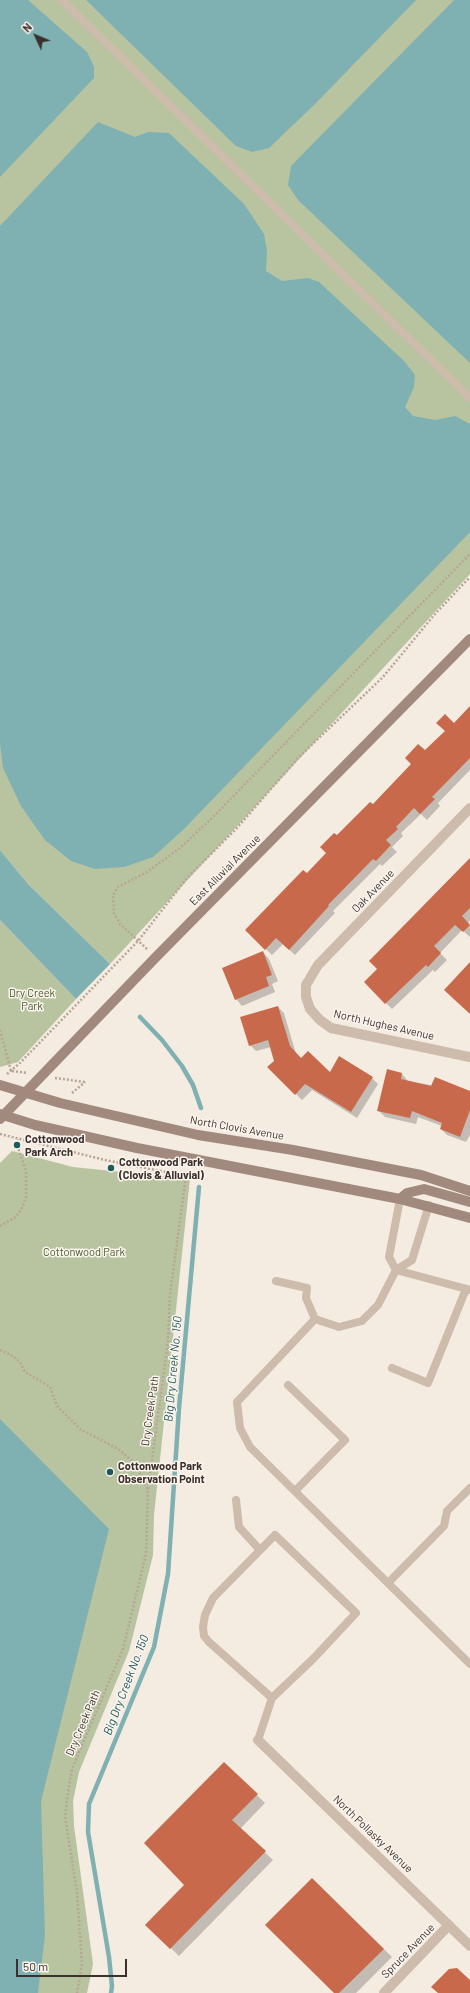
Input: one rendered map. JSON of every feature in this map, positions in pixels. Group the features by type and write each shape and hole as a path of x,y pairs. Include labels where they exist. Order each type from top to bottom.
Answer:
{"main road":[{"name":"East Alluvial Avenue","path":"1,1116 470,639"},
{"name":"North Clovis Avenue","path":"0,1085 25,1093 198,1135 293,1150 421,1176 470,1191"},
{"path":"1,1116 137,1148 429,1205 470,1218"},
{"path":"400,1199 407,1193 424,1189 470,1202"}],"street":[{"name":"Oak Avenue","path":"306,997 306,985 318,965 470,808"},
{"name":"North Hughes Avenue","path":"306,997 310,1009 320,1020 331,1028 470,1057"},
{"name":"North Pollasky Avenue","path":"258,1740 470,1946"},
{"name":"Spruce Avenue","path":"384,1993 449,1926"}],"lane":[{"path":"62,0 470,398"},
{"path":"392,1368 428,1383 468,1290 396,1270 389,1257 400,1199"},
{"path":"276,1281 308,1288 306,1298 315,1318 339,1327 362,1321 378,1306 396,1270 412,1260 429,1205"},
{"path":"315,1318 237,1402 240,1428 250,1447 470,1664"},
{"path":"288,1385 345,1440 295,1492"},
{"path":"388,1583 444,1526 448,1511 470,1488"},
{"path":"236,1500 239,1527 260,1550"},
{"path":"258,1740 272,1698 314,1658 356,1613 274,1535 213,1598 205,1615 203,1627 204,1636 209,1642 272,1698"}],"path":[{"path":"156,957 120,924 114,913 113,895 118,887 147,872 180,848 212,818 470,554"},
{"path":"0,1030 11,1071 138,941 187,878 236,829 299,757 384,677 435,614 470,577"},
{"name":"Dry Creek Path","path":"0,1134 105,1160 186,1176 170,1294 168,1341 148,1490 146,1554 123,1649 72,1769 68,1792 65,1817 77,1892 82,1964 77,1993"},
{"path":"0,1226 16,1217 22,1208 26,1197 26,1171 17,1146 18,1139"},
{"path":"0,1350 13,1356 20,1362 25,1372 50,1387 57,1406 80,1429 113,1445 129,1458 136,1466 148,1490"}],"green space":[{"path":"0,0 470,0 470,574 110,964 28,884 0,850"},
{"name":"Dry Creek Park","path":"0,920 76,999 18,1062 0,1067"},
{"name":"Cottonwood Park","path":"12,1151 73,1167 190,1179 154,1515 153,1555 129,1651 79,1772 73,1801 74,1826 93,1964 87,1993 0,1993 0,1163"}],"water":[{"path":"0,0 28,0 87,52 94,67 94,78 0,177"},
{"path":"86,0 416,0 316,103 269,148 252,152 236,146"},
{"path":"454,0 470,0 470,363 298,200 288,185 291,166"},
{"path":"98,122 135,137 148,132 169,133 244,204 264,234 267,251 266,271 282,281 308,278 319,282 404,361 415,375 414,387 405,407 413,416 435,420 455,416 470,424 470,532 183,830 153,857 124,867 95,869 71,861 45,840 21,806 3,768 0,743 0,226"},
{"path":"0,850 28,884 110,964 76,999 0,920"},
{"path":"0,1419 109,1529 41,1801 45,1935 38,1993 0,1993"}],"building":[{"path":"470,706 470,758 432,797 435,799 420,814 414,808 396,827 398,829 386,840 391,845 376,861 373,859 328,905 329,906 289,950 276,938 265,950 245,930 303,870 307,873 326,853 320,847 334,833 337,835 370,802 373,804 411,764 405,758 418,744 425,750 445,731 436,723 445,714 454,723"},
{"path":"470,858 470,908 462,916 470,925 463,932 455,925 434,946 441,953 428,967 426,965 385,1004 364,982 377,969 369,961"},
{"path":"263,951 272,975 266,977 269,986 235,1000 222,968"},
{"path":"470,962 470,1014 444,990"},
{"path":"278,1006 290,1046 301,1058 308,1051 330,1072 339,1056 373,1077 351,1112 305,1084 295,1095 267,1067 274,1061 268,1040 249,1046 240,1017"},
{"path":"387,1069 402,1073 401,1079 431,1086 435,1077 470,1091 470,1110 460,1137 440,1129 442,1123 412,1111 410,1118 377,1111"},
{"path":"224,1762 258,1794 232,1820 266,1851 170,1949 145,1925 184,1885 144,1843"},
{"path":"312,1878 384,1949 339,1993 334,1993 265,1925"},
{"path":"457,1968 470,1980 470,1993 438,1993 431,1987 449,1969"}],"waterway":[{"name":"Big Dry Creek No. 150","path":"140,1017 162,1040 182,1066 193,1085 201,1108"},
{"name":"Big Dry Creek No. 150","path":"111,1993 112,1986 109,1957 88,1832 89,1804 154,1647 168,1574 179,1408 199,1187"}],"place":[{"name":"Cottonwood Park Arch","path":"17,1145"},
{"name":"Cottonwood Park (Clovis & Alluvial)","path":"111,1168"},
{"name":"Cottonwood Park Observation Point","path":"110,1472"}]}
